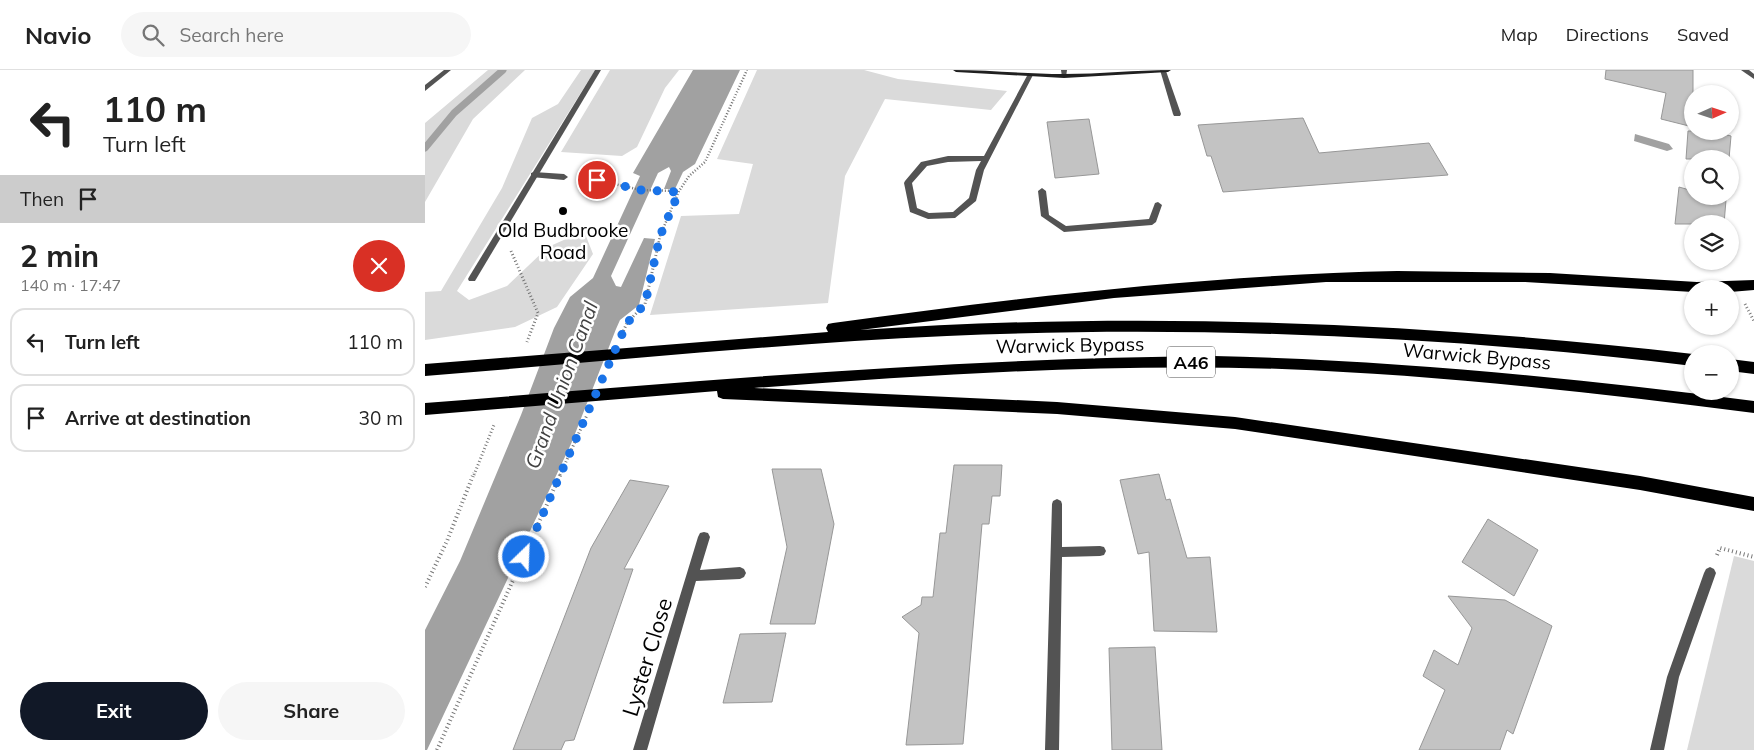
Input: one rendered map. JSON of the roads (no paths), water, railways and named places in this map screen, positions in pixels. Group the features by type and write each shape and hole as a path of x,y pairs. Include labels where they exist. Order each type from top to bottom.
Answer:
{"highway":[{"path":"683,349 1014,302 1195,284 1285,278 1453,276 1580,279 1725,287 1754,285"},
{"name":"Warwick Bypass","path":"425,370 853,336 1022,328 1228,326 1329,328 1414,333 1610,349 1684,359"},
{"name":"Warwick Bypass","path":"425,409 626,391 1005,365 1215,362 1378,368 1517,378 1754,407"},
{"path":"1739,366 1754,368"},
{"path":"654,390 1057,408 1235,423 1640,483 1754,504"}],"street":[{"path":"425,89 447,70"},
{"path":"472,279 598,70"},
{"path":"956,70 1030,75 1166,70 1177,114"},
{"path":"1744,70 1754,77"},
{"path":"986,158 947,158 924,164 908,183 913,210 929,216 955,214 973,199 980,170 1030,75"},
{"path":"534,175 564,177"},
{"path":"1042,190 1045,216 1063,229 1152,222 1157,205"},
{"path":"1052,750 1057,504"},
{"name":"Lyster Close","path":"640,750 704,537"},
{"path":"1057,552 1100,551"},
{"path":"1657,750 1673,677 1710,573"},
{"path":"693,576 740,574"}],"water":[{"name":"Grand Union Canal","path":"693,70 740,70 695,164 683,172 675,189 664,189 671,171 669,167 658,173 611,276 616,286 621,287 644,238 655,239 639,305 620,320 571,444 427,750 425,750 425,630 460,561 521,415 554,328 570,297 593,278 640,176 633,173"},
{"path":"1635,134 1669,144 1673,149 1667,151 1634,141"}],"waterway":[{"path":"425,148 454,113 503,70"}],"place":[{"name":"Old Budbrooke Road","path":"563,211"}]}
